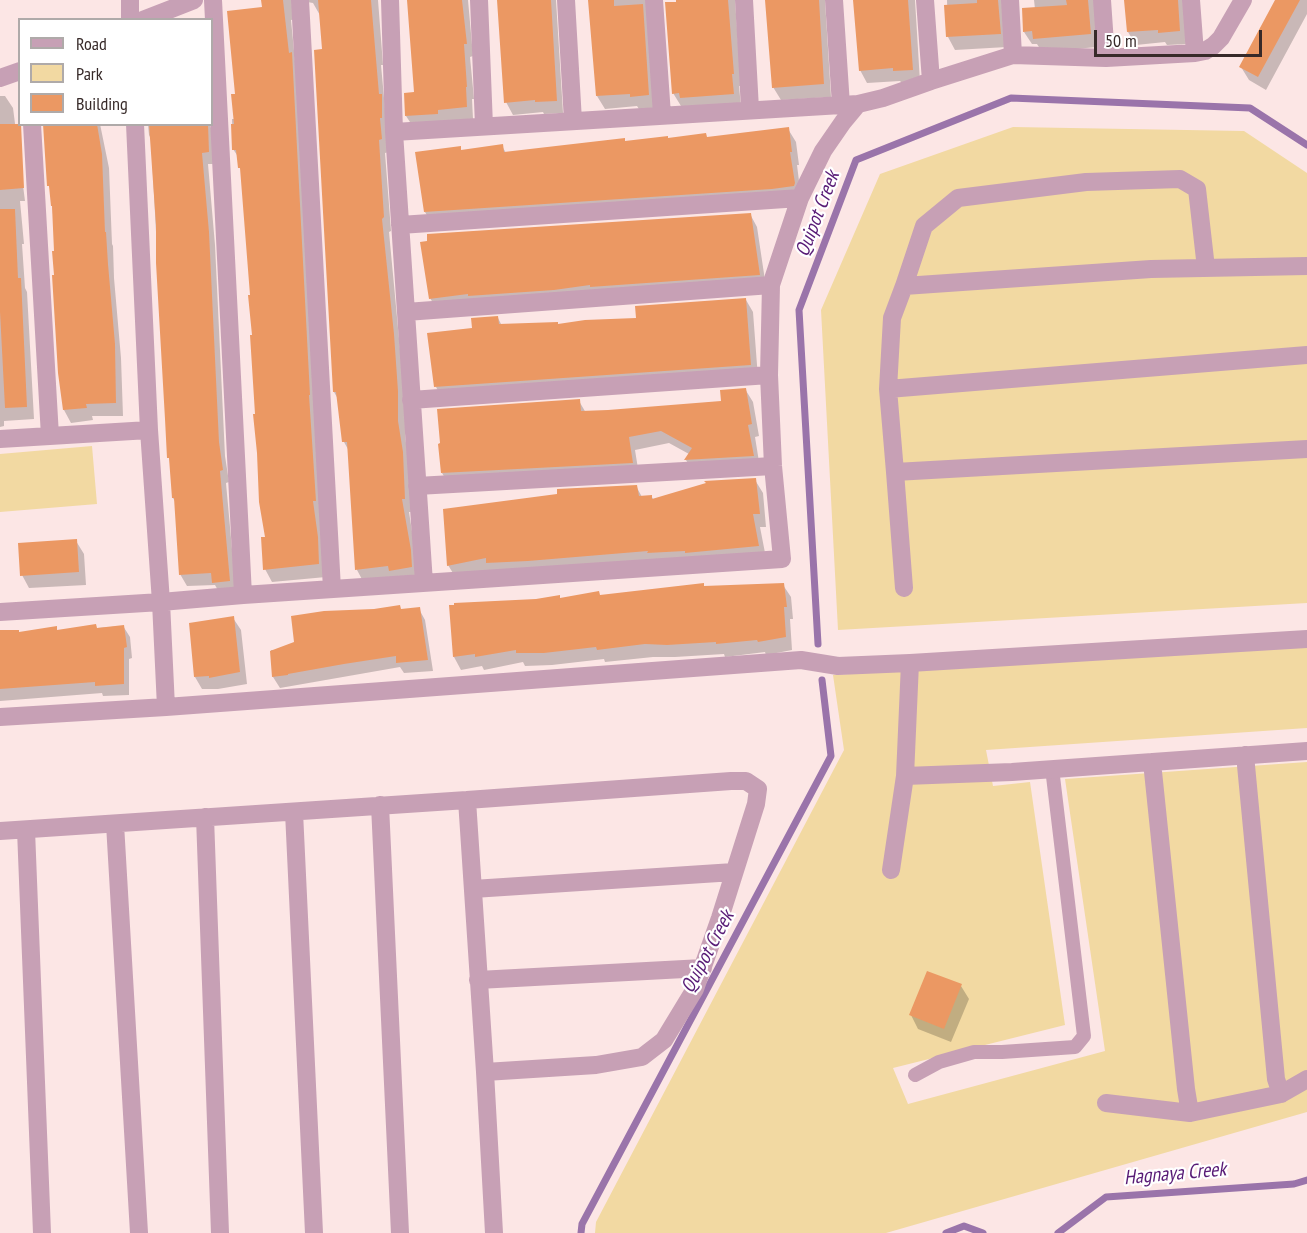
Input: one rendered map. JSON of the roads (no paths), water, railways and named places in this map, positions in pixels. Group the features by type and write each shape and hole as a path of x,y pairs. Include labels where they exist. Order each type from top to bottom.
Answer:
{"street":[{"path":"129,0 130,18"},
{"path":"148,18 194,0"},
{"path":"213,0 243,595"},
{"path":"300,0 332,589"},
{"path":"390,0 394,132 424,583"},
{"path":"478,0 484,126"},
{"path":"566,0 573,121"},
{"path":"654,0 662,115"},
{"path":"744,0 750,109"},
{"path":"0,612 782,559 772,466 769,375 771,285 800,198 823,151 843,122 849,104 834,0"},
{"path":"925,0 931,81"},
{"path":"1010,0 1013,55"},
{"path":"1102,0 1106,58"},
{"path":"1191,0 1195,53"},
{"path":"394,132 849,104 883,98 1013,55 1106,58 1195,53 1205,51 1221,38 1243,0"},
{"path":"0,78 18,72"},
{"path":"32,126 50,436"},
{"path":"135,126 149,430 166,708"},
{"path":"904,588 888,389 892,318 924,226 958,198 1086,182 1180,179 1197,189 1206,268"},
{"path":"400,225 800,198"},
{"path":"904,286 1151,268 1307,267"},
{"path":"406,312 771,285"},
{"path":"888,389 1307,355"},
{"path":"411,400 769,375"},
{"path":"0,439 149,430"},
{"path":"895,472 1307,449"},
{"path":"417,486 772,466"},
{"path":"0,717 166,708 801,660 838,666 1307,639"},
{"path":"891,870 905,776 910,663"},
{"path":"905,776 1012,772 1307,751"},
{"path":"1245,755 1276,1079 1281,1094"},
{"path":"1152,762 1190,1113"},
{"path":"0,831 746,781 758,789 756,804 703,968 695,989 664,1040 642,1058 596,1065 485,1072"},
{"path":"467,800 494,1233"},
{"path":"380,805 400,1233"},
{"path":"294,812 314,1233"},
{"path":"205,817 220,1233"},
{"path":"115,824 139,1233"},
{"path":"26,830 42,1233"},
{"path":"474,889 734,872"},
{"path":"478,980 703,968"},
{"path":"1106,1103 1190,1113 1281,1094 1307,1079"}],"lane":[{"path":"915,1075 939,1062 974,1052 1075,1047 1084,1036 1052,768"}],"waterway":[{"name":"Quipot Creek","path":"818,644 799,310 856,160 1011,98 1250,108 1307,145"},
{"name":"Quipot Creek","path":"581,1233 582,1224 831,756 822,680"},
{"name":"Hagnaya Creek","path":"1058,1233 1106,1197 1294,1184 1307,1180"},
{"name":"Hagnaya Creek","path":"946,1233 964,1226 983,1233"}]}
